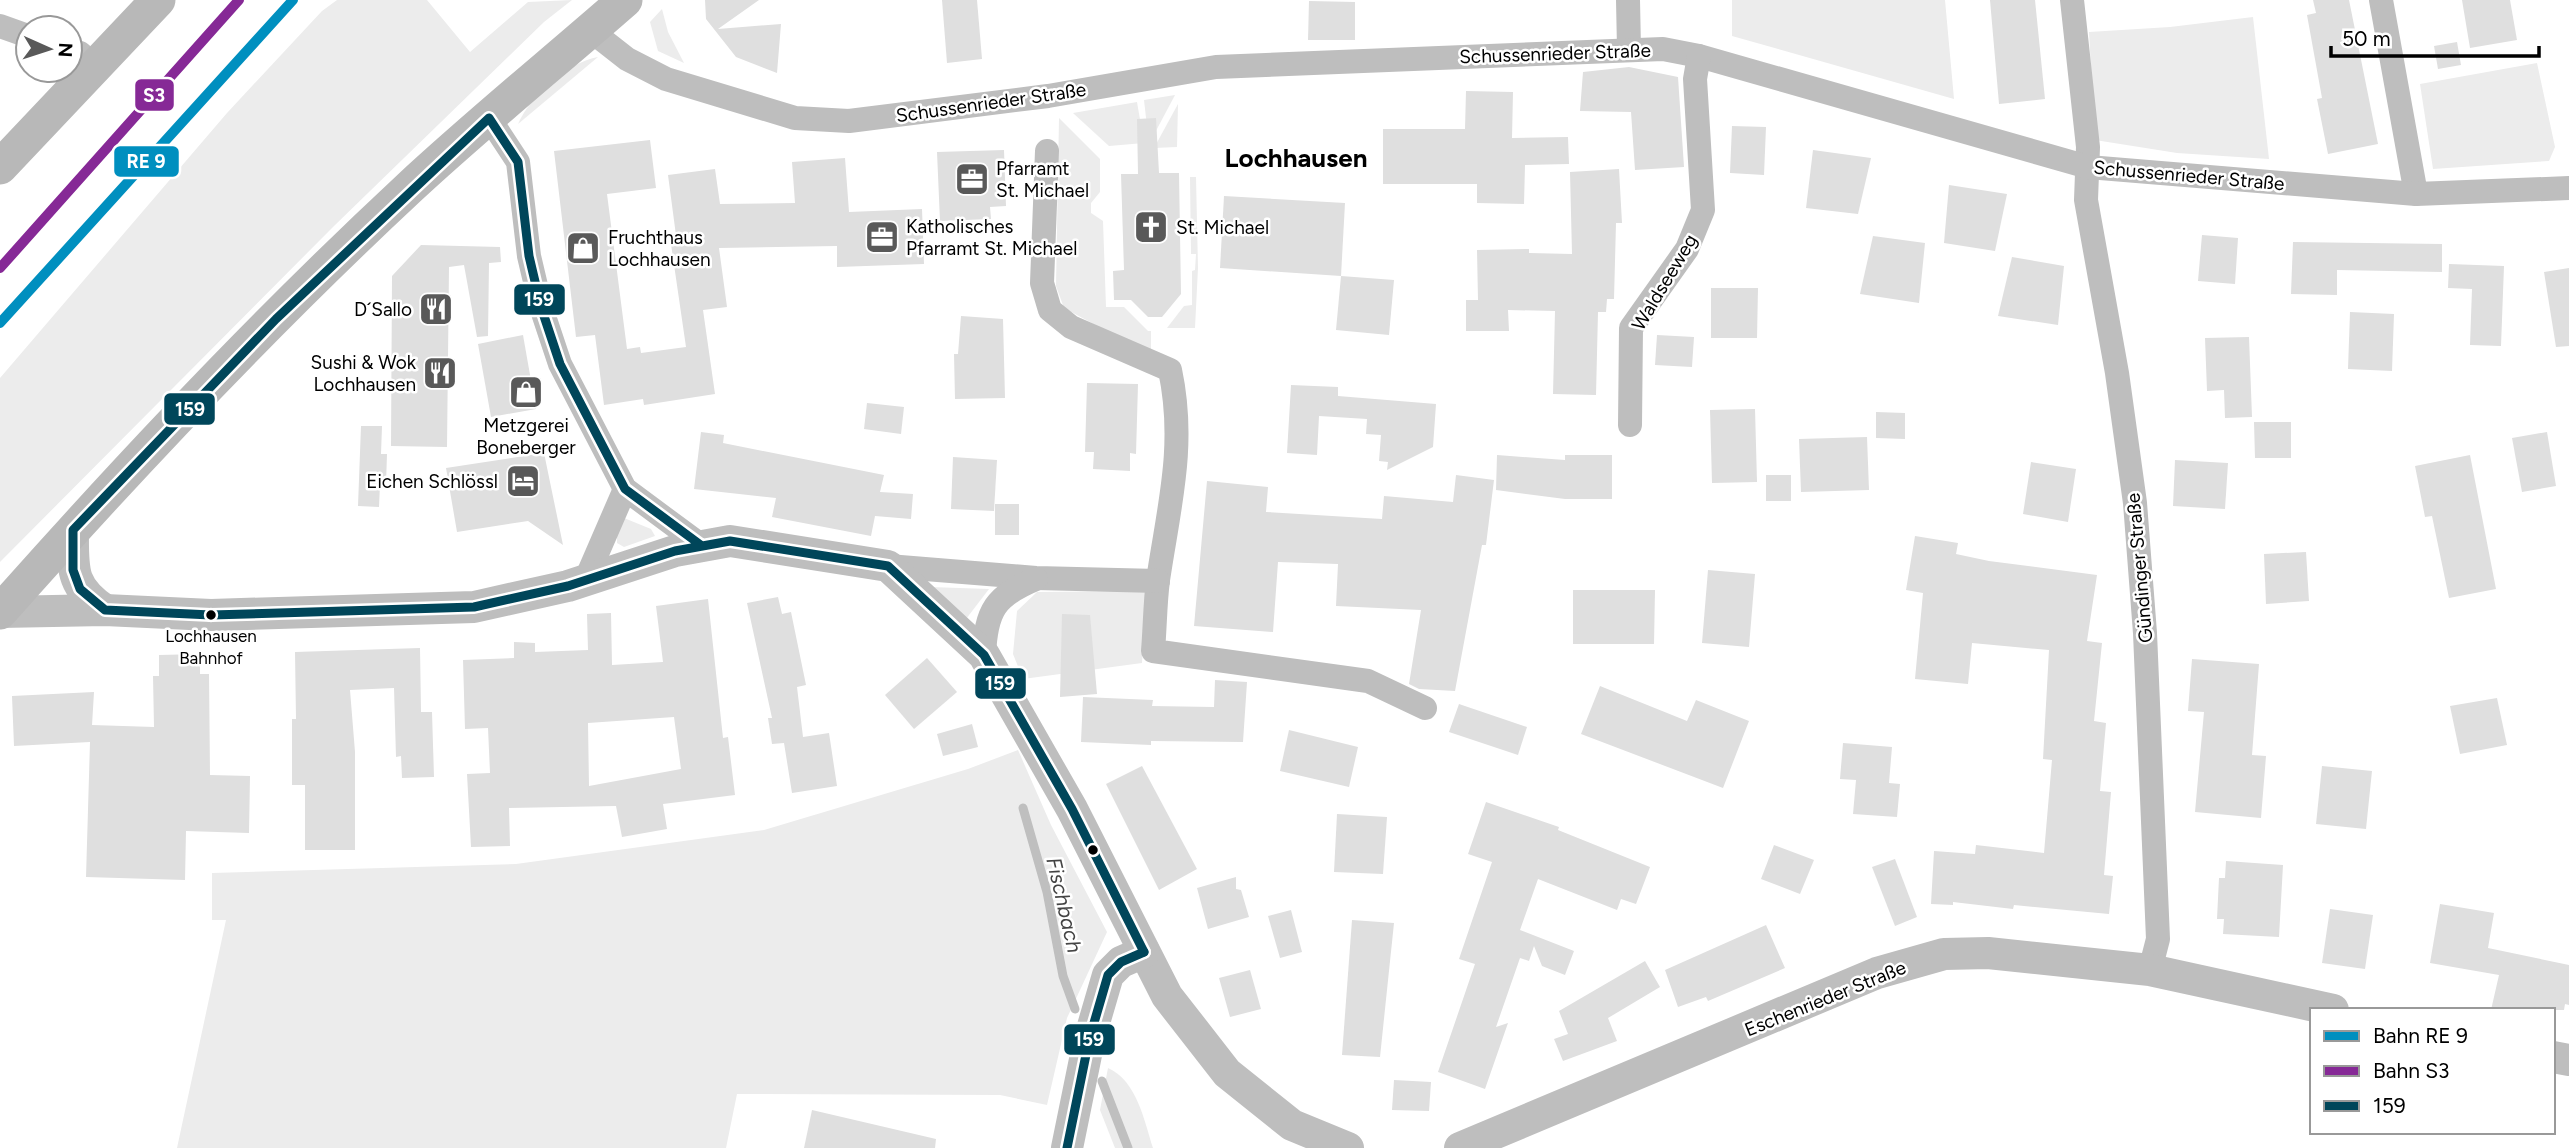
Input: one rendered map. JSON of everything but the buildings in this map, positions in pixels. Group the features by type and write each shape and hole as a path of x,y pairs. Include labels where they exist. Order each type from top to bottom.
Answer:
{"main road":[{"path":"84,58 158,0"},
{"path":"0,612 73,530 302,291 410,187 625,0"},
{"path":"0,167 64,84"}],"street":[{"path":"1628,0 1629,48"},
{"name":"Gündinger Straße","path":"2072,0 2088,167 2086,200 2117,373 2135,503 2145,633 2158,939 2150,971"},
{"path":"2381,0 2416,194"},
{"name":"Schussenrieder Straße","path":"590,30 627,59 666,79 795,118 849,121 1048,96 1216,67 1629,48 1662,49 1699,56 2088,167 2416,194 2569,188"},
{"name":"Waldseeweg","path":"1630,425 1631,328 1688,249 1703,210 1695,79 1699,56"},
{"path":"489,118 518,163 529,256 541,307 560,364 625,489 702,545"},
{"path":"1047,151 1042,283 1050,310 1071,327 1170,370 1176,400 1177,465 1158,581 1153,651 1368,681 1424,708"},
{"path":"586,579 625,489"},
{"path":"73,530 73,570 80,589 105,610"},
{"path":"0,612 105,610 211,615 474,607 506,602 654,557 730,541 888,566 1037,578 1158,581"},
{"path":"888,566 984,655 1027,728 1167,996 1227,1073 1292,1125 1348,1148"},
{"path":"984,655 986,623 1006,591 1037,578"},
{"path":"1067,1148 1089,1040 1108,975 1121,962 1144,952"},
{"name":"Eschenrieder Straße","path":"1460,1148 1877,973 1944,954 1988,953 2150,971 2324,1008"}],"shaded area":[{"path":"337,0 427,0 470,52 528,2 572,0 544,22 333,227 0,562 0,378 227,113 322,11"},
{"path":"1732,0 1945,0 1954,99 1732,36"},
{"path":"662,9 668,32 684,63 658,51 650,22"},
{"path":"2253,17 2269,159 2177,153 2095,140 2089,32 2170,27"},
{"path":"598,57 518,124 531,102 551,82 586,60"},
{"path":"2537,63 2555,147 2549,161 2433,169 2420,84"},
{"path":"1175,95 1149,144 1144,100"},
{"path":"1137,102 1144,143 1109,146 1073,113"},
{"path":"1178,104 1177,147 1154,148"},
{"path":"1059,118 1100,159 1100,192 1091,203 1091,213 1103,221 1106,307 1124,307 1151,331 1151,355 1064,308 1056,286"},
{"path":"1190,177 1196,177 1198,268 1195,328 1167,328 1184,306 1192,305 1192,271 1195,270 1196,254 1191,254"},
{"path":"624,518 651,529 655,536 624,547 617,543 617,525"},
{"path":"930,587 989,589 966,619"},
{"path":"1147,591 1142,663 1023,679 1013,654 1017,611 1037,592"},
{"path":"1018,750 1051,825 1107,932 1067,1018 1047,1105 1000,1095 737,1094 726,1148 177,1148 226,920 212,920 212,873 516,864 764,830 968,769"},
{"path":"1108,1068 1118,1074 1133,1092 1153,1148 1115,1148 1100,1110"}],"waterway":[{"name":"Fischbach","path":"1023,808 1047,892 1063,976 1075,1009"},
{"name":"Fischbach","path":"1102,1081 1128,1148"}],"transit line":[{"path":"0,323 293,0"},
{"name":"159","path":"702,546 625,489 560,364 541,307 529,256 518,162 489,118 276,319 73,530 73,570 80,589 105,610 211,615 474,607 568,586 675,551 730,541 888,566 984,655 1072,809 1144,952"},
{"name":"159","path":"1067,1148 1089,1040 1108,975 1121,962 1144,952"}],"rail line":[{"name":"S3","path":"0,268 239,0"}],"place":[{"name":"Pfarramt St. Michael","path":"972,179"},
{"name":"St. Michael","path":"1151,227"},
{"name":"Katholisches Pfarramt St. Michael","path":"882,237"},
{"name":"Fruchthaus Lochhausen","path":"583,248"},
{"name":"D´Sallo","path":"436,309"},
{"name":"Sushi & Wok Lochhausen","path":"440,373"},
{"name":"Metzgerei Boneberger","path":"526,392"},
{"name":"Eichen Schlössl","path":"523,481"},
{"name":"Lochhausen Bahnhof","path":"211,615"}],"district":[{"name":"Lochhausen","path":"1296,158"}]}
